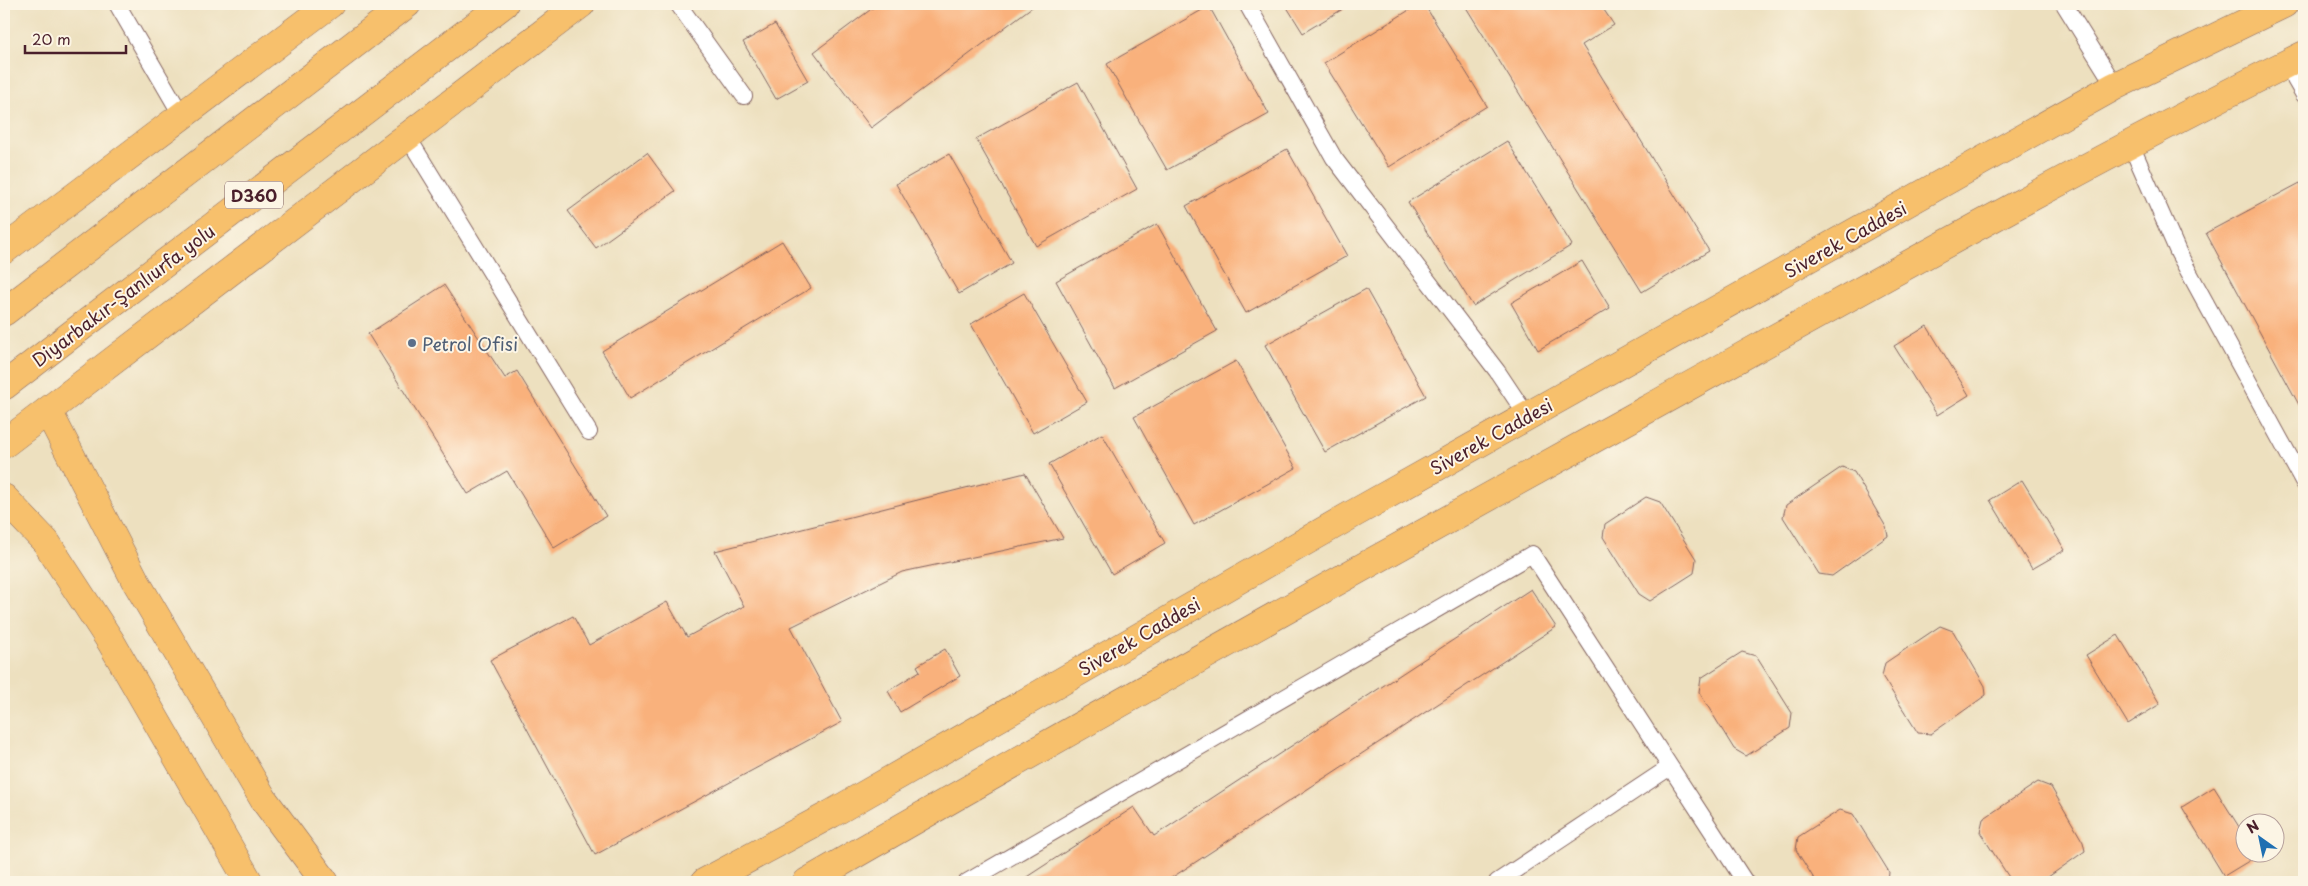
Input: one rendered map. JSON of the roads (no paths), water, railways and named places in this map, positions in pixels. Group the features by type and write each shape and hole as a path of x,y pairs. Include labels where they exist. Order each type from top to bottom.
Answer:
{"main road":[{"path":"4,250 330,4"},
{"path":"4,312 407,4"},
{"name":"Diyarbakır-Şanlıurfa yolu","path":"4,386 504,4"},
{"path":"4,444 580,4"},
{"name":"Siverek Caddesi","path":"705,882 831,814 1103,656 2116,86 2284,4"},
{"path":"807,882 999,771 1436,526 2016,205 2295,59"},
{"path":"48,411 136,580 259,792 325,882"},
{"path":"4,498 46,542 111,642 249,882"}],"lane":[{"path":"117,4 182,116"},
{"path":"678,4 744,96"},
{"path":"1247,4 1334,158 1496,371 1527,416"},
{"path":"2064,4 2116,86"},
{"path":"2295,59 2304,94"},
{"path":"407,136 589,432"},
{"path":"2130,145 2179,254 2304,483"},
{"path":"967,882 1532,554 1745,882"},
{"path":"1498,882 1670,767"}],"place":[{"name":"Petrol Ofisi","path":"412,343"}]}
